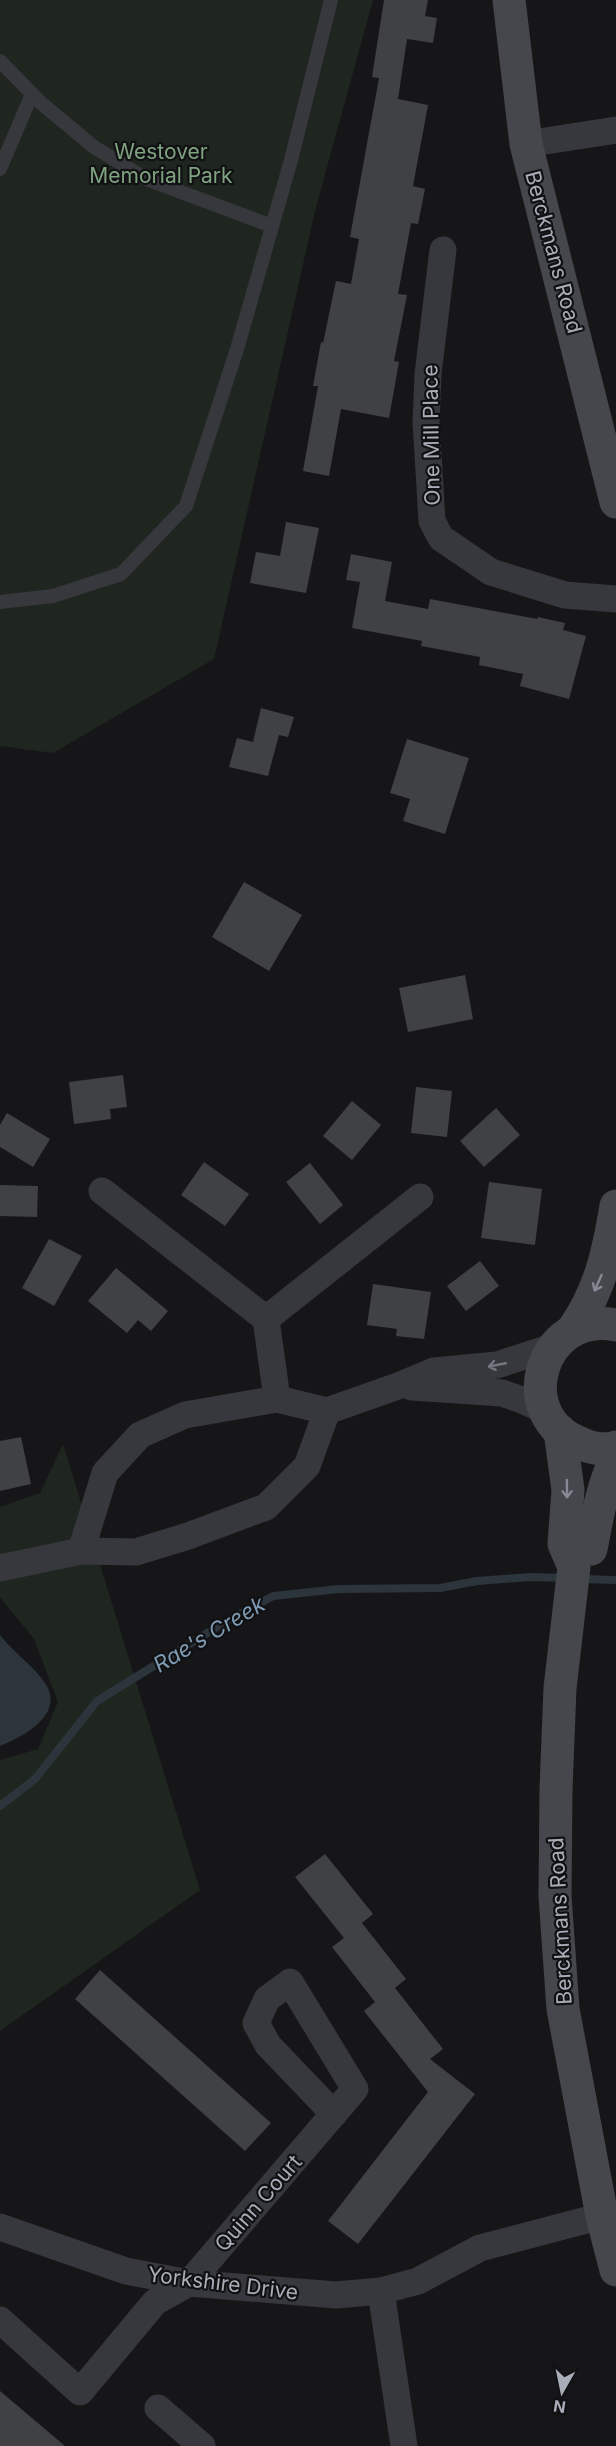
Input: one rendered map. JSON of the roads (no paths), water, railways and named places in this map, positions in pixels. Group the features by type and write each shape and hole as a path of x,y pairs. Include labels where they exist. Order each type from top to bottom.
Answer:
{"main road":[{"name":"Berckmans Road","path":"509,0 526,144 616,502"},
{"path":"562,1339 582,1318 602,1274 608,1256 616,1206"},
{"path":"562,1339 585,1325 606,1323 616,1325"},
{"name":"Berckmans Road","path":"562,1339 543,1365 539,1385 543,1406 553,1421 568,1490 564,1544 583,1558"},
{"path":"553,1421 570,1440 590,1447 616,1447"},
{"name":"Berckmans Road","path":"616,1458 607,1478 583,1558 560,1688 555,1896 562,1998 602,2216 616,2270"},
{"path":"583,1558 616,1512"}],"street":[{"path":"526,144 616,130"},
{"name":"One Mill Place","path":"443,250 428,374 426,422 432,521 441,538 491,572 565,596 616,598"},
{"path":"102,1191 266,1319 277,1399"},
{"path":"266,1319 420,1197"},
{"path":"81,1551 105,1473 141,1435 185,1415 277,1399 327,1411 434,1371 497,1365 562,1339"},
{"path":"398,1386 502,1393 522,1400 553,1421"},
{"path":"0,1568 81,1551 136,1552 188,1536 266,1506 307,1466 327,1411"},
{"name":"Quinn Court","path":"0,2320 80,2392 155,2302 189,2283 334,2114"},
{"name":"Yorkshire Drive","path":"0,2227 126,2271 189,2283 336,2295 381,2291 418,2281 480,2248 602,2216"},
{"path":"381,2291 404,2446"},
{"path":"158,2408 202,2446"}],"lane":[{"path":"0,602 53,596 121,574 186,506 237,349 272,226 331,0"},
{"path":"0,61 32,93 94,147 146,179 272,226"},
{"path":"0,169 32,93"}],"waterway":[{"name":"Rae's Creek","path":"0,1806 35,1779 97,1701 222,1624 273,1596 339,1589 440,1588 477,1581 530,1577 567,1578"},
{"name":"Rae's Creek","path":"582,1579 616,1580"}],"park label":[{"name":"Westover Memorial Park","path":"161,163"}]}
